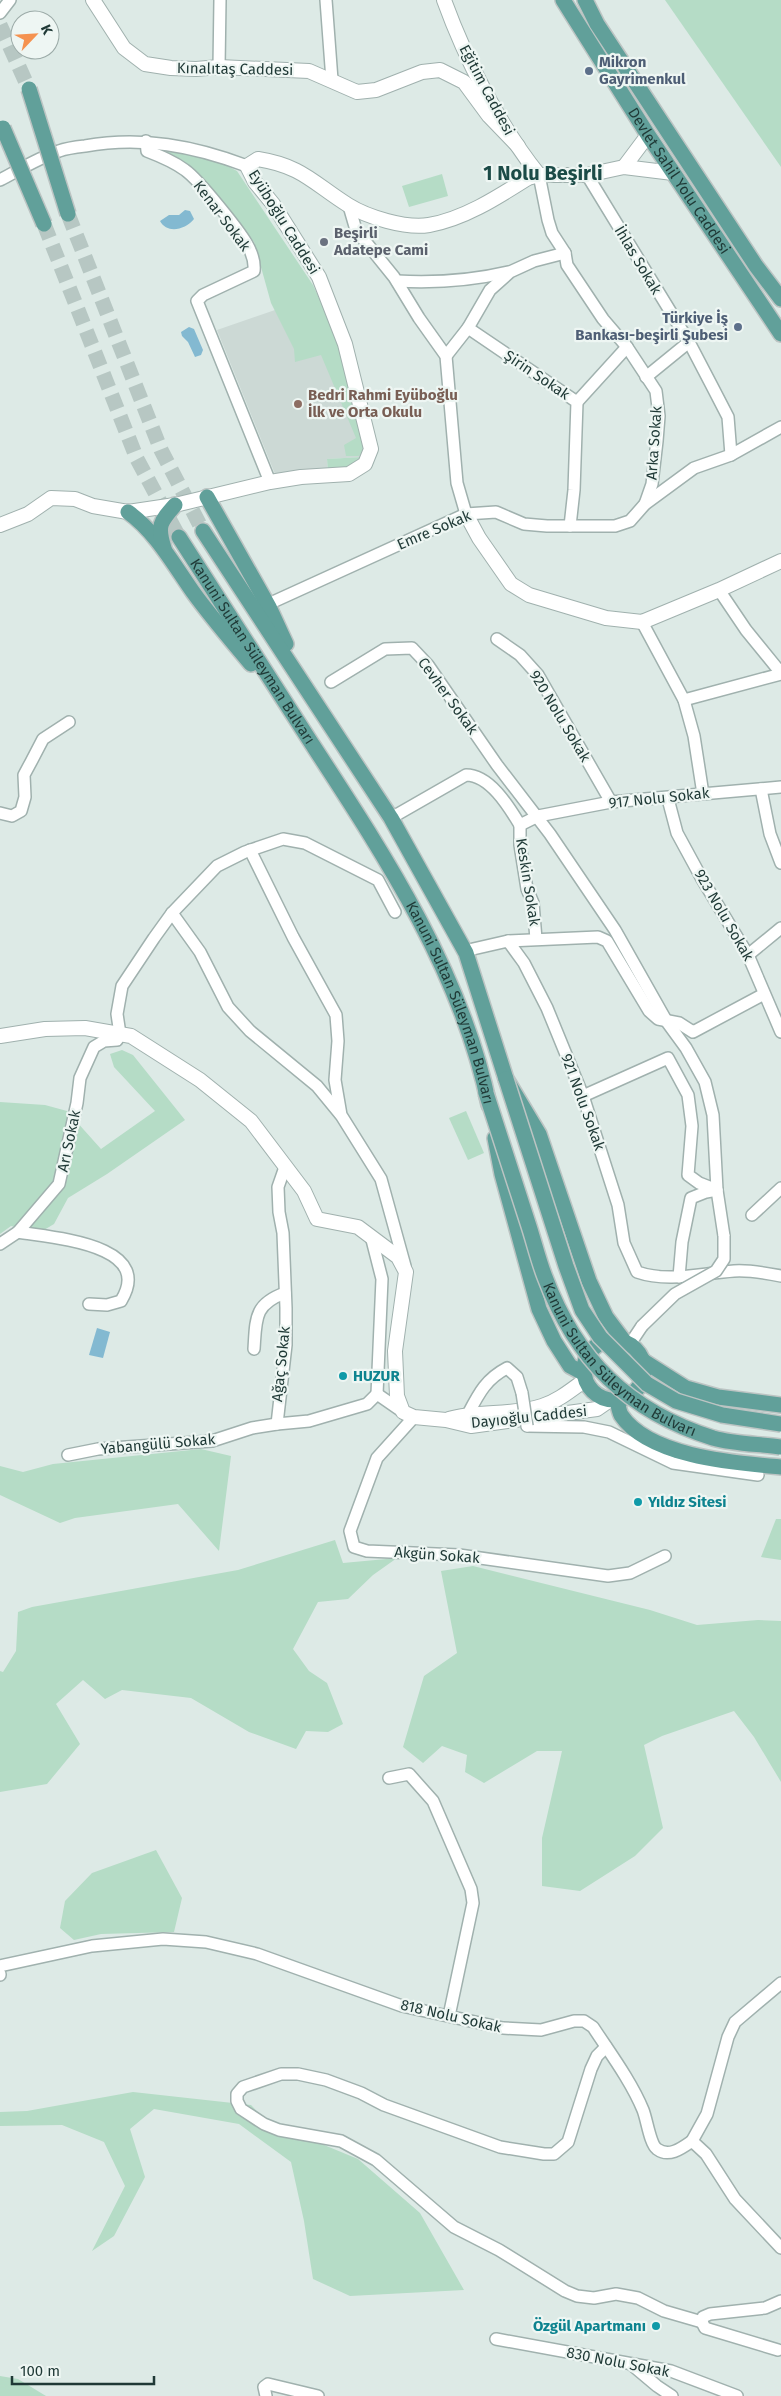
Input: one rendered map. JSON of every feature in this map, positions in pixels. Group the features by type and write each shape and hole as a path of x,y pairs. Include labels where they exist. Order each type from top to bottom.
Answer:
{"main road":[{"name":"Devlet Sahil Yolu Caddesi","path":"563,0 648,135 781,334"},
{"name":"Devlet Sahil Yolu Caddesi","path":"586,0 597,24 756,266 781,299"},
{"path":"29,89 68,214"},
{"path":"3,128 44,224"},
{"path":"208,496 269,607 310,695"},
{"path":"165,552 159,531 163,519 175,505"},
{"path":"128,512 137,518 165,552 230,640 288,706"},
{"name":"Kanuni Sultan Süleyman Bulvarı","path":"204,531 391,818 466,952 566,1266 582,1310 600,1337 647,1384 676,1400 722,1415 781,1424"},
{"name":"Kanuni Sultan Süleyman Bulvarı","path":"179,537 369,831 443,966 473,1040 486,1093 545,1277 565,1323 584,1351 605,1375 634,1402 668,1422 715,1438 781,1447"},
{"path":"506,1079 539,1134 588,1281 606,1316 627,1343 642,1360 686,1388 718,1397 781,1405"},
{"path":"486,1093 502,1174 539,1309 554,1341 570,1366 584,1376 597,1396 613,1400 630,1396 639,1386 644,1374 642,1360"},
{"path":"584,1376 588,1354 598,1344 610,1340 627,1343"},
{"path":"613,1400 621,1414 640,1433 666,1447 698,1457 781,1468"}],"street":[{"path":"0,12 10,0"},
{"name":"Kınalıtaş Caddesi","path":"94,0 124,48 145,64 171,68 196,69 219,66 309,71 357,92 376,90 422,72 440,70 464,82 489,116 518,146"},
{"path":"219,66 220,0"},
{"path":"326,0 332,80"},
{"name":"Eğitim Caddesi","path":"444,0 471,63 518,146 539,175"},
{"path":"624,167 648,135"},
{"path":"0,180 61,150 103,142 146,141 180,145 214,154 247,166"},
{"name":"Kenar Sokak","path":"146,141 147,151 167,159 187,171 222,210 249,246 252,254 254,270 203,295 197,301 270,482"},
{"name":"Eyüboğlu Caddesi","path":"0,525 28,514 51,498 74,499 93,506 128,512 175,505 270,482 301,477 350,474 365,464 371,449 345,344 319,277 273,204 255,182 247,166 258,159 281,163 312,178 349,206 390,222 428,225 466,213 528,178 539,175 587,175 624,167 673,173"},
{"name":"Arka Sokak","path":"539,175 552,233 565,253 567,265 603,319 627,347 656,391 659,416 652,484 645,504"},
{"name":"İhlas Sokak","path":"587,175 689,342 728,417 731,455"},
{"path":"349,206 356,230 396,281 418,318 446,356 457,482 466,514 479,538 511,584 529,595 606,618 642,622 719,590 781,561"},
{"path":"396,281 433,283 475,280 510,272 534,261 565,253"},
{"path":"446,356 468,328 490,290 510,272"},
{"name":"Şirin Sokak","path":"468,328 577,402 574,490 570,526"},
{"path":"646,377 689,342"},
{"path":"577,402 627,347"},
{"name":"Emre Sokak","path":"275,601 466,514 496,512 524,524 589,528 615,526 630,521 645,504 694,468 731,455 781,427"},
{"path":"684,700 781,673 746,630 719,590"},
{"path":"642,622 684,700 694,736 703,794"},
{"name":"920 Nolu Sokak","path":"497,639 520,655 538,675 611,802"},
{"name":"Cevher Sokak","path":"331,682 385,649 412,648 428,664 498,765 538,816 615,930 667,1022"},
{"path":"0,813 12,816 21,811 24,797 24,775 30,762 44,740 69,722"},
{"path":"391,818 466,775 482,778 508,806 520,825 538,816"},
{"name":"917 Nolu Sokak","path":"538,816 611,802 668,799 781,787"},
{"path":"761,789 770,834 781,864"},
{"name":"923 Nolu Sokak","path":"668,799 677,832 702,879 759,976 764,994 781,1032"},
{"name":"Keskin Sokak","path":"520,825 521,854 527,889 533,903 536,938"},
{"path":"120,1034 117,1014 122,986 172,913 217,866 250,850 284,839 304,843 378,880 396,912"},
{"path":"250,850 293,937 336,1015 338,1041 334,1080 341,1115"},
{"path":"172,913 200,952 228,1007 250,1031 317,1086 341,1115 381,1178 406,1272 395,1351 397,1396 409,1415"},
{"path":"748,955 781,928"},
{"path":"466,952 508,941 536,938 598,937 607,941 649,1010 658,1019 679,1023 693,1032 764,994"},
{"name":"921 Nolu Sokak","path":"508,941 524,964 547,1008 583,1096 618,1206 624,1243 637,1272 649,1276 679,1277"},
{"path":"627,1343 676,1294 716,1271 724,1259 724,1236 717,1190 713,1115 705,1082 686,1048 667,1022"},
{"path":"0,1036 45,1029 85,1028 131,1036 200,1080 251,1121 304,1191 317,1219 358,1227 398,1257 406,1272"},
{"name":"Arı Sokak","path":"0,1244 18,1232 59,1184 77,1103 80,1078 94,1048 104,1041 117,1040 120,1034"},
{"path":"583,1096 668,1058 688,1095 692,1126 688,1175 699,1183 717,1190"},
{"name":"Ağaç Sokak","path":"285,1167 278,1187 279,1212 283,1233 286,1345 277,1424 308,1421 367,1404 377,1394"},
{"path":"752,1215 781,1188"},
{"path":"717,1190 691,1198 682,1242 679,1277 735,1271 763,1272 781,1276"},
{"path":"18,1232 92,1246 115,1254 126,1268 128,1289 121,1301 107,1305 89,1304"},
{"path":"371,1236 382,1279 377,1394 409,1415"},
{"path":"254,1349 256,1317 262,1306 274,1297 285,1293"},
{"path":"468,1414 478,1395 493,1376 507,1368 517,1377 522,1393 527,1426 584,1427 609,1432 673,1464 758,1474"},
{"name":"Dayıoğlu Caddesi","path":"446,1420 468,1414 512,1412 542,1406 561,1397 584,1376"},
{"name":"Dayıoğlu Caddesi","path":"409,1415 446,1420 471,1426 597,1409 613,1400"},
{"name":"Akgün Sokak","path":"409,1415 378,1458 350,1531 354,1547 367,1551 468,1556 608,1576 630,1573 665,1556"},
{"name":"Yabangülü Sokak","path":"68,1454 98,1449 212,1441 252,1428 277,1424"},
{"path":"388,1778 409,1774 433,1801 471,1889 473,1903 449,2016"},
{"name":"818 Nolu Sokak","path":"0,1966 92,1946 163,1939 206,1942 257,1954 402,2006 502,2028 541,2030 574,2021 584,2021 593,2027 606,2046 642,2109 652,2146 659,2151 669,2153 679,2150 692,2141"},
{"path":"781,1983 735,2022 728,2037 707,2114 692,2141 706,2154 735,2200 781,2248"},
{"path":"606,2046 597,2056 591,2069 568,2142 554,2154 500,2148 384,2105 361,2093 326,2080 298,2074 281,2074 243,2087 237,2094 237,2101 241,2109 264,2124 279,2130 341,2140 376,2160 454,2227 499,2250 565,2291 577,2296 594,2298 616,2294 638,2298 664,2311 702,2322"},
{"path":"778,2350 705,2328 702,2322 703,2317 710,2314 765,2308 781,2301"},
{"name":"830 Nolu Sokak","path":"496,2339 671,2371 736,2396"},
{"path":"632,2364 657,2386 672,2396"},
{"path":"266,2396 264,2387 268,2384 318,2396"}],"shaded area":[{"name":"Bedri Rahmi Eyüboğlu İlk ve Orta Okulu","path":"298,302 335,357 364,451 362,457 327,459 328,471 275,474 217,330"}],"green space":[{"path":"665,0 781,0 781,167"},
{"path":"152,148 173,149 214,159 237,171 313,285 342,349 364,441 362,452 359,456 346,456 344,445 356,438 321,355 295,362 294,349 271,303 254,242 193,171 168,153"},
{"path":"442,174 448,196 409,207 402,186"},
{"path":"362,457 349,468 328,471 327,459"},
{"path":"122,1050 133,1055 185,1120 107,1174 68,1198 54,1224 39,1233 11,1226 0,1234 0,1102 45,1105 67,1111 101,1149 155,1111 114,1067 110,1054"},
{"path":"466,1111 484,1153 468,1160 449,1118"},
{"path":"201,1449 231,1456 219,1551 178,1504 75,1518 60,1523 0,1495 0,1466 23,1472 53,1464"},
{"path":"776,1519 781,1519 781,1560 761,1557"},
{"path":"335,1540 343,1563 397,1558 373,1575 348,1599 318,1602 293,1649 309,1671 327,1683 343,1724 328,1732 306,1731 296,1749 249,1732 191,1698 122,1690 105,1699 83,1680 56,1704 80,1744 47,1784 0,1792 0,1671 3,1672 16,1651 18,1612 32,1607 238,1570"},
{"path":"473,1566 650,1610 697,1625 758,1620 781,1621 781,1782 754,1737 734,1711 662,1736 644,1745 663,1828 635,1856 580,1891 542,1886 542,1838 562,1751 537,1751 484,1783 465,1772 467,1755 442,1746 423,1763 403,1747 424,1676 457,1653 441,1571"},
{"path":"156,1850 182,1898 174,1932 101,1934 74,1940 60,1928 65,1901 92,1873"},
{"path":"133,2092 251,2105 266,2121 358,2159 420,2213 464,2290 350,2296 313,2279 304,2221 291,2162 239,2124 154,2109 130,2129 145,2177 114,2236 92,2251 125,2186 104,2142 62,2125 0,2126 0,2112 27,2111"},
{"path":"0,2376 18,2379 46,2396 0,2396"}],"water":[{"path":"185,210 190,211 194,219 186,226 171,229 167,228 160,221 169,215 179,215"},
{"path":"189,327 194,329 203,350 201,355 195,357 181,332"},
{"path":"97,1328 110,1332 103,1358 89,1355"}],"tunnel":[{"path":"0,25 29,89"},
{"path":"68,214 161,450 203,531"},
{"path":"44,224 137,459 179,537"}],"place":[{"name":"Mikron Gayrimenkul","path":"589,71"},
{"name":"Beşirli Adatepe Cami","path":"324,242"},
{"name":"Türkiye İş Bankası-beşirli Şubesi","path":"738,327"},
{"name":"Bedri Rahmi Eyüboğlu İlk ve Orta Okulu","path":"298,404"},
{"name":"HUZUR","path":"343,1376"},
{"name":"Yıldız Sitesi","path":"638,1502"},
{"name":"Özgül Apartmanı","path":"656,2326"}],"district":[{"name":"1 Nolu Beşirli","path":"543,173"}]}
